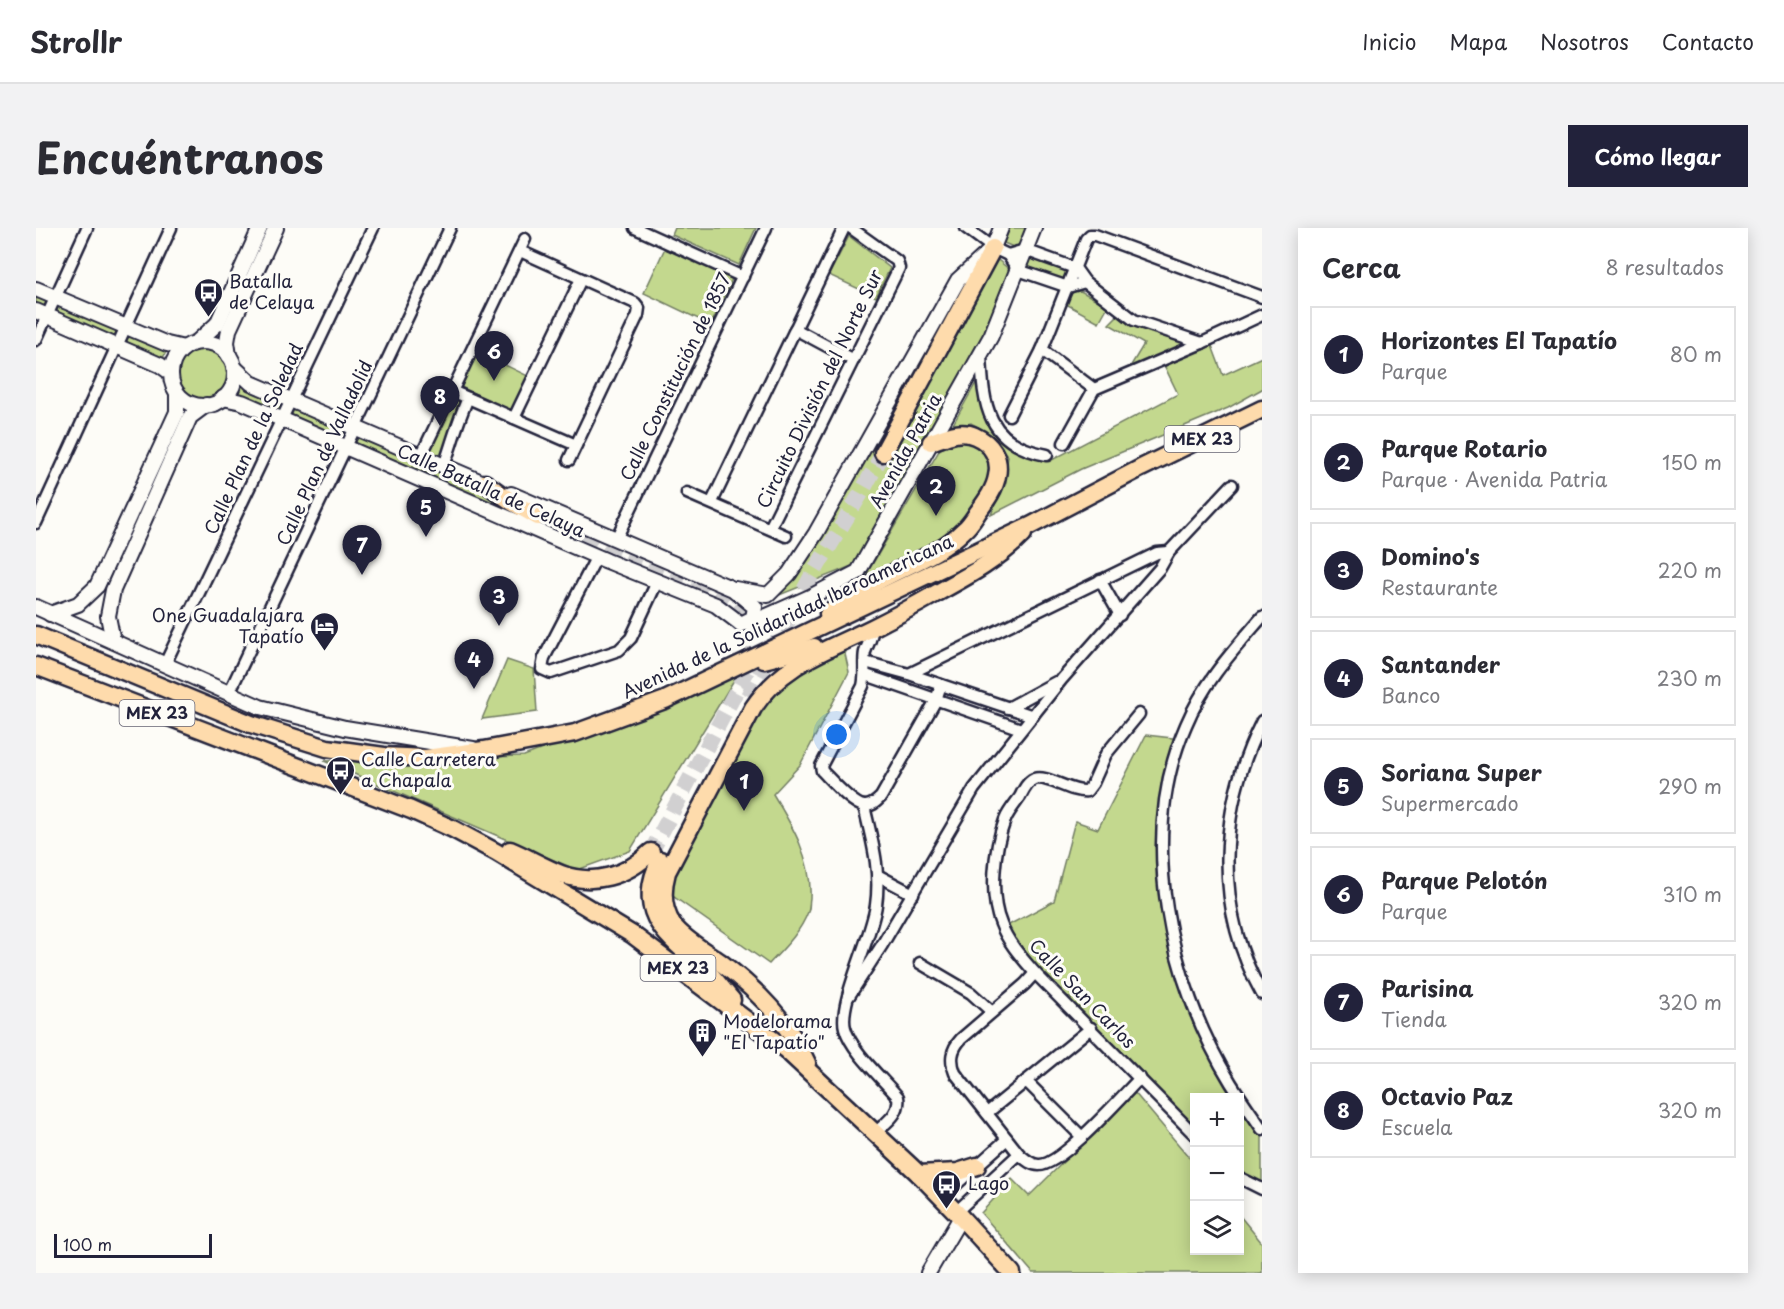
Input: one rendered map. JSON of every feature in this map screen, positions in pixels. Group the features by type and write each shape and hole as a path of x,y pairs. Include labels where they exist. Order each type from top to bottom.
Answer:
{"highway":[{"path":"883,453 1000,252"},
{"name":"Avenida de la Solidaridad Iberoamericana","path":"36,635 251,724 327,748 367,754 426,758 484,750 575,733 665,700 1030,526 1141,468 1262,409"},
{"path":"807,631 845,600 927,557 964,530 984,504 996,482 999,467 990,447 972,434 961,433 931,442"},
{"path":"485,483 538,517"},
{"path":"810,1072 796,1042 763,1000 734,973 674,927 664,904 663,887 670,864 760,697 777,679 798,663 872,628 982,568 1009,549 1030,526"},
{"path":"729,669 841,641"},
{"name":"MEX 23","path":"39,667 411,810 453,829 496,852 644,943 785,1049 919,1174 1012,1273"},
{"path":"453,829 517,853 559,873 578,878 598,879 618,874 655,856 651,897 659,924 670,939 712,976 749,1022"},
{"path":"919,1174 958,1172 977,1166"}],"street":[{"path":"36,340 41,314 56,297 87,228"},
{"path":"36,523 171,228"},
{"path":"206,405 195,405 177,393 172,384 171,373 177,354 217,324 260,228"},
{"path":"113,641 108,616 113,590 190,417 206,405 223,398 230,389 234,378 227,342 229,330 276,228"},
{"name":"Calle Plan de la Soledad","path":"165,664 373,228"},
{"name":"Calle Plan de Valladolid","path":"229,693 450,228"},
{"path":"635,228 743,277"},
{"name":"Calle Constitución de 1857","path":"616,539 766,228"},
{"path":"712,502 844,228"},
{"path":"966,228 1000,252 1018,270 1068,287 1085,282"},
{"path":"1000,252 1001,228"},
{"name":"Avenida Patria","path":"741,624 747,625 779,611 858,572 991,336 1034,228"},
{"name":"Circuito División del Norte Sur","path":"770,528 897,272 899,263 856,230"},
{"path":"1009,416 1042,350 1086,239 1090,235 1262,297"},
{"path":"421,456 525,239"},
{"path":"733,589 768,595 789,574 816,533 958,280 1000,252 1025,250 1076,268 1085,282 1134,320 1202,343"},
{"path":"520,251 635,303 639,308 638,315 569,460"},
{"path":"514,418 581,279"},
{"path":"36,289 166,344 215,344 231,361"},
{"path":"41,314 160,365 171,373"},
{"path":"1064,443 1094,389 1262,315"},
{"path":"795,329 853,360"},
{"path":"1042,350 1094,389"},
{"path":"981,354 982,384 987,411 995,425 1008,440 1021,448 1047,455"},
{"name":"Calle Batalla de Celaya","path":"231,361 251,383 733,589"},
{"path":"452,391 576,445"},
{"path":"50,614 78,604 97,586 177,412 177,393"},
{"name":"Calle Batalla de Celaya","path":"223,398 242,402 657,582 716,605 741,624"},
{"path":"444,466 459,416 468,398"},
{"path":"849,996 913,894 974,789 1062,679 1160,568 1169,552 1232,485"},
{"path":"687,493 786,536"},
{"path":"909,674 1157,553 1169,552"},
{"path":"597,556 544,658 542,669 546,672 551,673 619,650 626,645 657,582"},
{"path":"1100,580 1120,615"},
{"path":"733,589 755,607 753,618 741,624"},
{"path":"36,608 260,707 345,728 484,750"},
{"path":"1262,617 1229,653 1208,684 1186,725 1172,766 1164,812 1162,861 1169,924 1182,976 1204,1029 1231,1082 1262,1129"},
{"path":"872,628 865,654 866,675 863,686 820,766 822,771 855,802 864,806 873,804 881,796 936,700 941,685"},
{"path":"866,662 909,674 1033,716"},
{"path":"866,675 1021,729"},
{"path":"1008,708 1062,679"},
{"name":"Calle San Carlos","path":"1139,714 1106,754 1087,791 1079,792 1042,778 1035,779 1028,784 1005,819 994,877 994,901 1001,925 1016,950 1035,973 1190,1130"},
{"path":"1262,721 1235,792 1227,854 1232,918 1251,974 1262,994"},
{"path":"864,806 879,876 876,907 869,937 844,1014 846,1030 856,1048 898,1097 899,1105 896,1113 874,1133"},
{"path":"879,876 913,894"},
{"path":"869,937 882,945"},
{"path":"920,963 971,993 992,1012"},
{"path":"1035,973 960,1039 951,1056 955,1073 1019,1154 1030,1163 1045,1165 1082,1137 1140,1078"},
{"path":"987,1113 1091,1028"},
{"path":"1026,1081 1082,1137"},
{"path":"942,1197 1007,1139"},
{"path":"928,1273 959,1214 1019,1154"},
{"path":"1244,1180 1262,1189"}],"green space":[{"path":"675,228 756,228 739,265 672,235"},
{"path":"1010,228 1027,228 1018,249 1004,243"},
{"path":"849,236 890,268 876,297 829,275"},
{"path":"665,248 732,279 711,325 644,293"},
{"path":"1025,252 1075,268 1068,287 1018,270"},
{"path":"998,260 1011,271 987,331 859,563 772,598 961,284 983,262"},
{"path":"1075,288 1108,306 1099,322 1066,304"},
{"path":"36,291 168,347 160,365 36,311"},
{"path":"1119,314 1188,343 1130,367 1144,344 1109,324"},
{"path":"1211,343 1223,375 1262,357 1262,389 1228,408 1081,469 991,515 1005,478 1008,456 986,432 971,423 951,428 977,381 984,414 994,430 1028,454 1052,460 1178,394 1164,365"},
{"path":"197,346 207,346 217,350 225,358 229,373 225,388 217,396 207,400 197,400 187,396 179,388 175,378 175,368 179,358 187,350"},
{"path":"476,351 530,377 513,412 459,386"},
{"path":"245,377 485,483 530,524 233,400"},
{"path":"452,391 465,398 443,463 421,454"},
{"path":"965,440 983,448 990,460 992,479 961,529 927,551 866,575 940,449"},
{"path":"851,641 845,654 849,672 800,765 773,794 800,844 808,870 810,898 809,910 801,927 769,964 667,892 760,697"},
{"path":"507,660 534,669 537,712 482,719"},
{"path":"737,675 630,851 577,870 324,761 524,756"},
{"path":"1146,735 1181,739 1163,849 1174,943 1199,1017 1243,1093 1190,1093 1190,1129 1042,979 1003,928 1054,901 1075,821 1098,829"},
{"path":"1134,1092 1190,1158 1190,1255 1244,1255 1244,1221 1262,1243 1262,1273 1033,1273 981,1213 1012,1179 1029,1196"},
{"path":"1244,1095 1262,1126 1262,1188 1244,1180"}],"tunnel":[{"path":"748,696 811,577 883,453"},
{"path":"538,517 727,599 741,609 747,617 751,631 748,669 651,852"}],"place":[{"name":"Batalla de Celaya","path":"208,318"},
{"name":"Parque Pelotón","path":"494,381"},
{"name":"Octavio Paz","path":"440,426"},
{"name":"Parque Rotario","path":"936,516"},
{"name":"Soriana Super","path":"426,537"},
{"name":"Parisina","path":"362,575"},
{"name":"Domino's","path":"499,626"},
{"name":"One Guadalajara Tapatío","path":"325,652"},
{"name":"Santander","path":"474,689"},
{"name":"Calle Carretera a Chapala","path":"340,796"},
{"name":"Horizontes El Tapatío","path":"744,811"},
{"name":"Modelorama \"El Tapatío\"","path":"702,1058"},
{"name":"Lago","path":"947,1210"}]}
